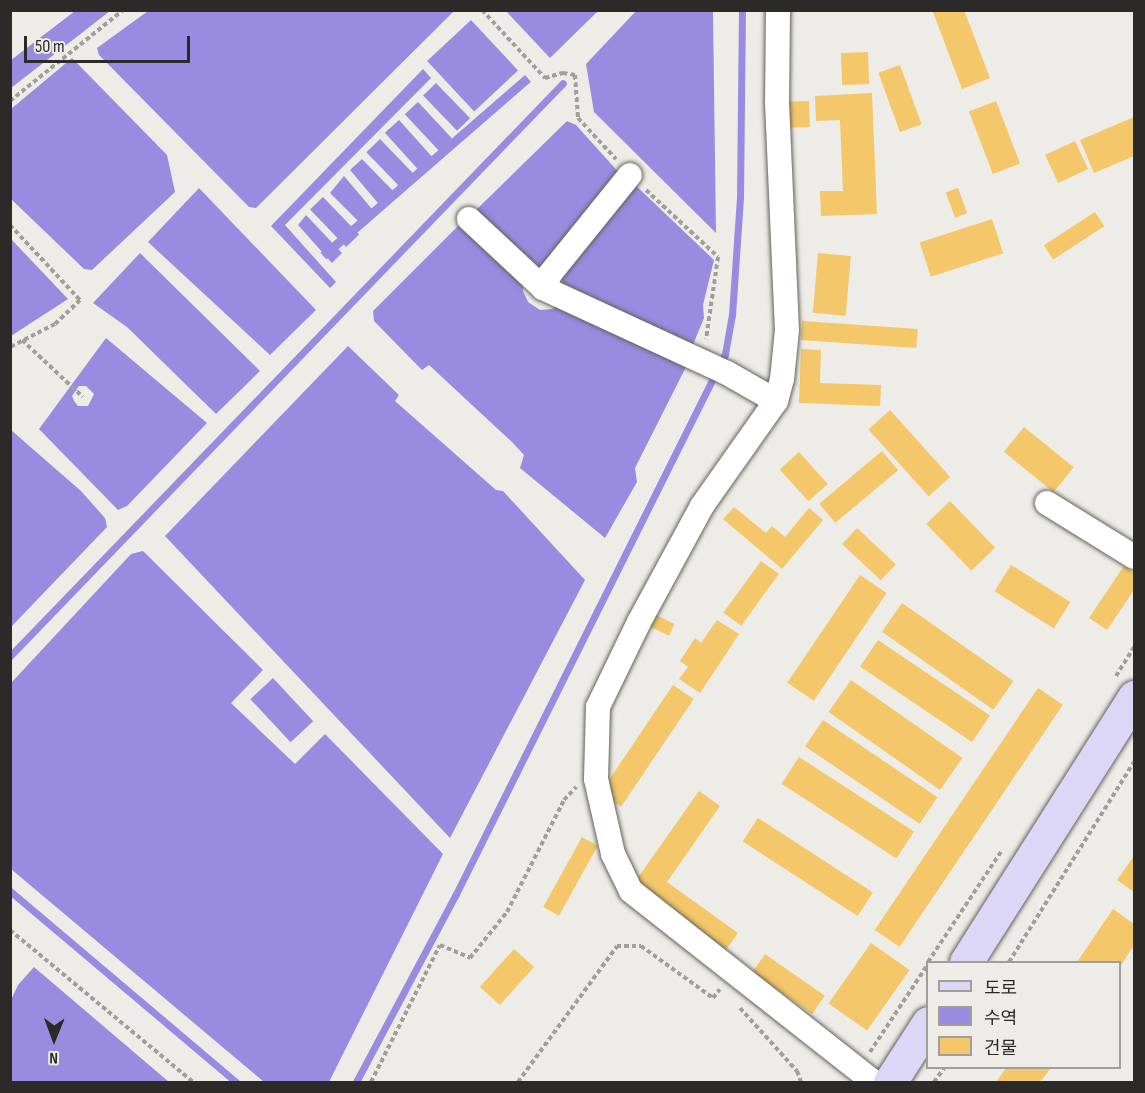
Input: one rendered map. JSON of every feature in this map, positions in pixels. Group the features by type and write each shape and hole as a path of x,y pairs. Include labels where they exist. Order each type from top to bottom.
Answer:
{"main road":[{"path":"967,961 1134,697"},
{"path":"890,1083 926,1025"}],"street":[{"path":"778,10 777,102 787,330 782,379 776,400 702,506 639,622 598,707 596,779 613,854 631,891 727,980 866,1076"},
{"path":"543,288 550,274 630,175"},
{"path":"469,219 543,288 711,365 776,400"},
{"path":"1047,503 1134,557"}],"path":[{"path":"10,101 123,10"},
{"path":"482,10 545,78 563,73 575,75 578,118 630,175 718,257 708,333 711,365"},
{"path":"10,225 80,300 55,324 10,347"},
{"path":"22,340 83,397"},
{"path":"1010,961 1134,762"},
{"path":"371,1083 440,945 470,958 507,912 564,800 580,782 596,779"},
{"path":"10,930 193,1083"},
{"path":"518,1083 617,946 641,946 713,998 727,980"},
{"path":"866,1076 926,966"},
{"path":"727,980 729,997"},
{"path":"737,1005 798,1071 801,1083"},
{"path":"934,1083 943,1069"}],"water":[{"path":"75,11 110,11 11,88 11,60"},
{"path":"148,11 454,11 256,208 249,207 99,55 97,48"},
{"path":"506,11 598,11 550,58"},
{"path":"636,11 713,11 716,233 594,112 586,64"},
{"path":"471,20 518,70 474,111 427,61"},
{"path":"72,58 167,155 175,192 92,270 84,269 11,199 11,109"},
{"path":"423,69 431,78 285,225 336,282 330,288 271,226"},
{"path":"525,75 531,82 326,260 320,253"},
{"path":"436,83 470,118 457,131 423,96"},
{"path":"418,102 452,139 439,151 405,114"},
{"path":"399,120 432,157 418,170 385,133"},
{"path":"567,121 576,125 622,176 547,268 531,267 473,213"},
{"path":"380,139 416,176 402,190 366,152"},
{"path":"362,159 397,195 383,209 350,170"},
{"path":"344,176 377,215 364,227 330,193"},
{"path":"631,181 714,260 703,305 704,318 692,347 565,290 562,280 556,273"},
{"path":"199,188 316,310 270,355 148,242"},
{"path":"323,197 359,234 346,247 310,210"},
{"path":"306,215 342,253 332,263 298,225"},
{"path":"464,220 523,279 523,291 528,302 540,310 552,309 561,304 687,365 635,468 637,482 605,538 520,468 524,455 513,443 429,365 422,370 374,321 373,311"},
{"path":"11,239 68,299 11,336"},
{"path":"140,253 260,371 216,414 127,327 93,303"},
{"path":"106,338 207,423 127,506 118,510 39,429","holes":["79,386 86,386 94,394 88,406 78,406 72,396"]},
{"path":"348,346 399,395 395,401 496,490 503,491 585,580 450,838 165,536"},
{"path":"11,430 81,491 105,518 107,527 11,627"},
{"path":"143,551 263,670 231,703 295,764 325,734 443,854 329,1082 264,1082 11,869 11,683 131,554"},
{"path":"273,678 313,721 291,742 250,699"},
{"path":"34,967 169,1082 11,1082 11,1000 18,985"}],"building":[{"path":"964,10 990,78 962,89 933,12"},
{"path":"868,52 869,84 842,85 841,53"},
{"path":"900,65 922,124 900,132 878,73"},
{"path":"872,93 877,214 821,216 820,191 843,191 840,120 816,121 815,96"},
{"path":"809,101 810,127 786,128 785,102"},
{"path":"996,101 1020,164 993,174 969,111"},
{"path":"1134,117 1134,156 1094,173 1080,140"},
{"path":"1075,141 1088,169 1058,183 1045,155"},
{"path":"958,188 967,213 955,218 946,192"},
{"path":"1095,212 1104,226 1053,259 1044,245"},
{"path":"992,219 1003,253 931,277 920,242"},
{"path":"818,253 851,256 846,316 813,313"},
{"path":"802,321 918,329 916,348 801,340"},
{"path":"801,349 821,350 820,383 881,385 880,406 799,403"},
{"path":"890,410 950,477 929,496 868,429"},
{"path":"1024,427 1074,467 1054,492 1004,452"},
{"path":"882,451 898,470 835,523 819,504"},
{"path":"799,452 828,484 808,501 780,469"},
{"path":"950,501 995,548 971,571 926,524"},
{"path":"734,507 766,533 772,526 785,537 809,508 823,520 782,569 723,519"},
{"path":"857,528 896,564 881,580 842,544"},
{"path":"761,561 779,574 741,626 723,613"},
{"path":"1011,565 1070,602 1054,628 995,591"},
{"path":"1124,566 1134,573 1134,590 1107,630 1089,618"},
{"path":"860,575 887,593 814,701 787,683"},
{"path":"902,603 1013,681 993,710 882,632"},
{"path":"652,613 674,624 669,636 646,625"},
{"path":"717,620 739,634 700,693 679,679 688,667 680,661 695,638 701,643"},
{"path":"878,640 990,715 972,742 860,667"},
{"path":"851,680 962,758 940,790 829,712"},
{"path":"673,685 694,699 621,807 600,793"},
{"path":"1038,688 1063,705 900,947 875,930"},
{"path":"823,720 937,797 920,824 805,747"},
{"path":"799,757 914,832 896,858 782,784"},
{"path":"699,791 720,806 667,882 738,933 725,951 632,886"},
{"path":"758,818 873,893 858,916 743,841"},
{"path":"582,837 598,846 559,916 543,907"},
{"path":"1134,856 1134,892 1117,880"},
{"path":"1113,909 1134,924 1134,945 1121,965 1121,961 1078,961"},
{"path":"871,943 910,970 867,1031 829,1004"},
{"path":"514,949 534,967 500,1005 480,987"},
{"path":"765,954 825,996 812,1014 752,972"},
{"path":"1005,1069 1050,1069 1040,1082 996,1082"}],"waterway":[{"path":"356,1082 455,896 725,354 732,315 740,198 742,10"},
{"path":"10,656 563,83"},
{"path":"10,891 236,1082"}]}
